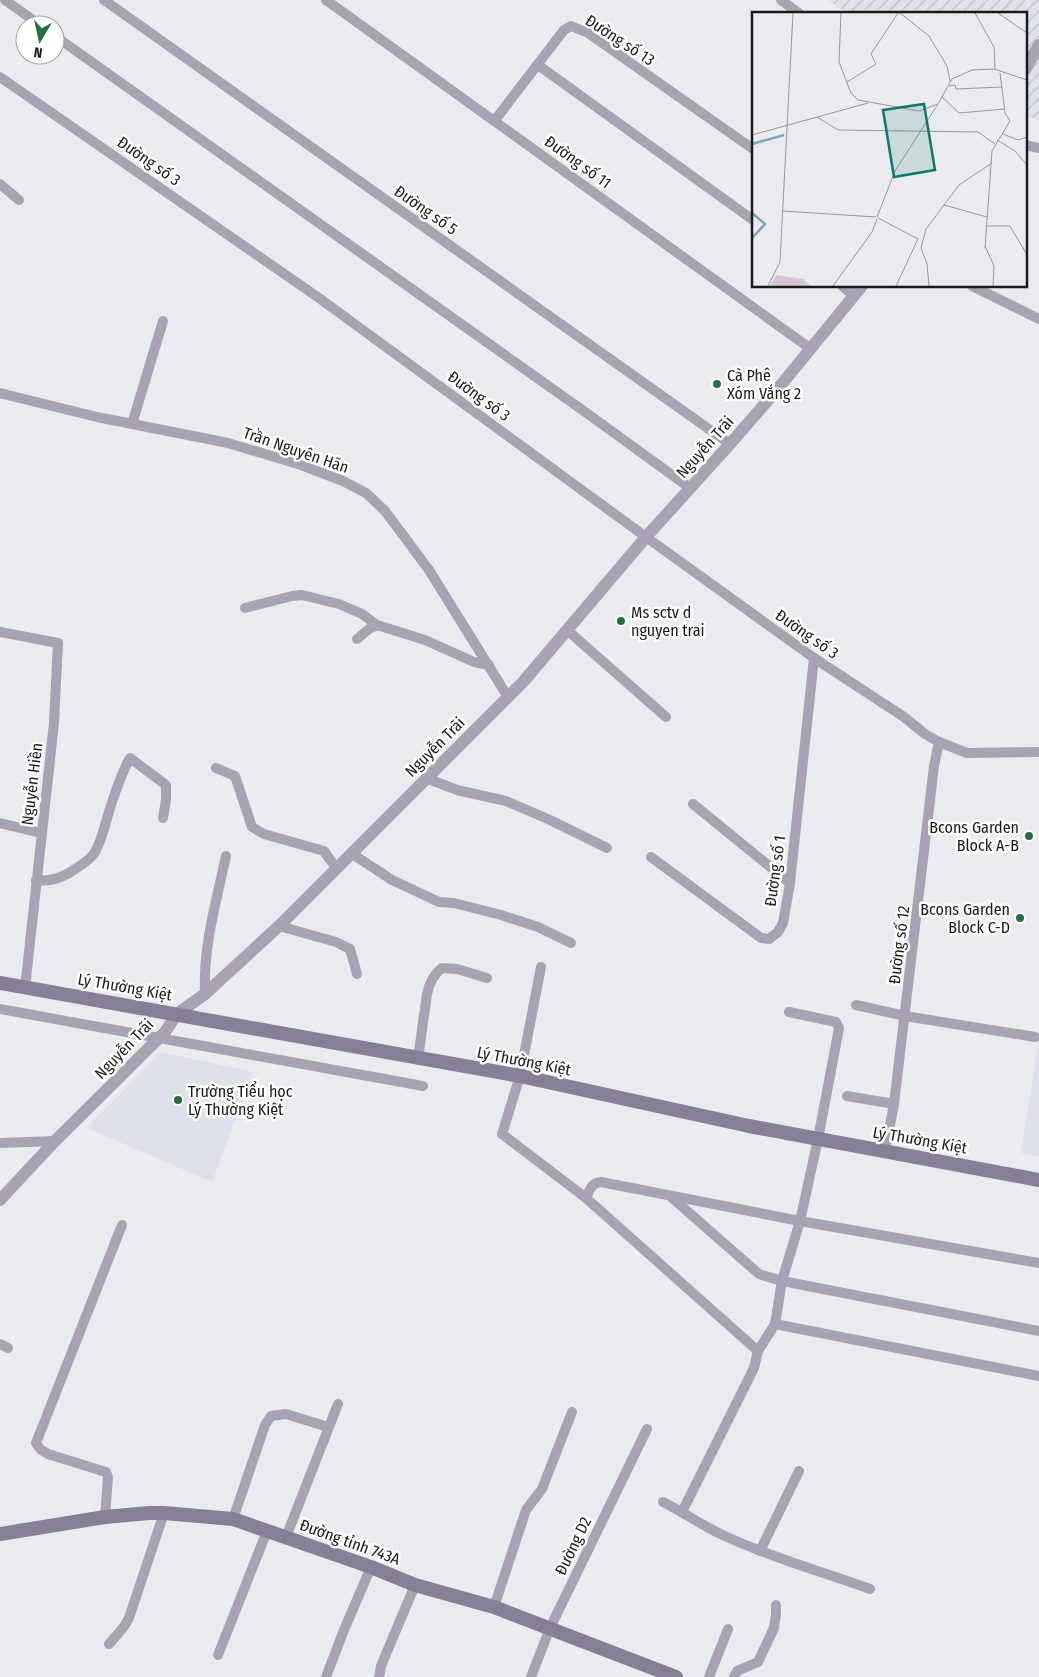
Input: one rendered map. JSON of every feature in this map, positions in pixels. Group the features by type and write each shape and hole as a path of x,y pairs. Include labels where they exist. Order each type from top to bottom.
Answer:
{"main road":[{"name":"Lý Thường Kiệt","path":"0,983 520,1076 749,1126 1039,1180"},
{"name":"Đường tỉnh 743A","path":"0,1534 104,1517 164,1513 234,1519 371,1567 415,1585 494,1607 676,1677"}],"street":[{"path":"5,0 26,15"},
{"name":"Đường số 5","path":"104,0 730,444"},
{"name":"Đường số 11","path":"326,0 811,349"},
{"path":"781,0 797,12"},
{"name":"Đường số 13","path":"495,120 564,30 571,26 588,33 752,148"},
{"path":"65,43 690,488"},
{"path":"1026,68 1039,46"},
{"path":"538,65 752,219"},
{"name":"Đường số 3","path":"0,77 319,298 814,658 939,742 967,753 1039,752"},
{"path":"1026,145 1039,148"},
{"path":"0,184 19,200"},
{"path":"976,288 1039,319"},
{"name":"Nguyễn Trãi","path":"0,1200 165,1032 177,1014 205,994 280,926 523,682 646,537 730,444 858,291"},
{"path":"132,424 164,321"},
{"name":"Trần Nguyên Hãn","path":"0,394 132,424 228,443 301,465 342,481 366,493 386,511 429,570 508,697"},
{"path":"245,608 302,595 339,604 362,614 376,625 425,640 474,662 488,665"},
{"path":"357,639 376,625"},
{"path":"567,630 666,717"},
{"name":"Nguyễn Hiền","path":"0,632 58,643 54,723 25,988"},
{"name":"Đường số 1","path":"651,857 761,938 765,940 774,936 783,923 790,883 814,658"},
{"name":"Đường số 12","path":"885,1151 894,1104 934,766 939,742"},
{"path":"36,880 44,882 64,876 94,854 102,835 119,779 130,758 162,780 166,785 163,818"},
{"path":"216,768 235,776 252,827 264,834 324,851 336,868"},
{"path":"426,778 457,790 506,801 608,848"},
{"path":"693,804 790,883"},
{"path":"0,823 41,833"},
{"path":"350,854 392,880 439,902 454,903 538,927 571,943"},
{"path":"205,994 204,968 206,950 226,856"},
{"path":"280,926 336,942 350,949 357,974"},
{"path":"541,967 520,1076 502,1134 586,1198 758,1351"},
{"path":"418,1059 427,994 437,972 442,968 448,968 486,978"},
{"path":"856,1005 905,1016 1035,1037"},
{"path":"0,1009 423,1086"},
{"path":"682,1512 754,1368 758,1351 775,1324 782,1281 800,1221 818,1139 839,1025 836,1022 789,1012"},
{"path":"847,1096 894,1104"},
{"path":"0,1143 56,1141"},
{"path":"586,1198 589,1188 597,1182 601,1182 800,1221 1039,1263"},
{"path":"670,1196 759,1274 782,1281 1039,1331"},
{"path":"104,1517 108,1477 106,1472 48,1454 40,1449 36,1443 122,1225"},
{"path":"775,1324 1039,1376"},
{"path":"286,1538 338,1404"},
{"path":"494,1607 526,1510 542,1489 572,1412"},
{"path":"234,1519 265,1425 271,1416 286,1414 328,1427"},
{"name":"Đường D2","path":"531,1677 550,1628 647,1430"},
{"path":"760,1550 799,1471"},
{"path":"663,1502 705,1528 760,1550 870,1589"},
{"path":"109,1644 129,1618 164,1513"},
{"path":"218,1655 267,1531"},
{"path":"326,1677 371,1567"},
{"path":"379,1677 381,1666 415,1585"},
{"path":"734,1677 738,1671 758,1662 774,1628 776,1605"},
{"path":"709,1677 728,1629"}],"shaded area":[{"path":"828,0 1039,0 1039,120 1026,116 1026,12 845,12"},
{"path":"1039,1038 1039,1156 1021,1153"},
{"name":"Trường Tiểu học Lý Thường Kiệt","path":"161,1052 253,1072 212,1182 87,1128"}],"place":[{"name":"Cà Phê Xóm Vắng 2","path":"717,384"},
{"name":"Ms sctv d nguyen trai","path":"621,621"},
{"name":"Bcons Garden Block A-B","path":"1029,836"},
{"name":"Bcons Garden Block C-D","path":"1020,918"},
{"name":"Trường Tiểu học Lý Thường Kiệt","path":"178,1100"}]}
